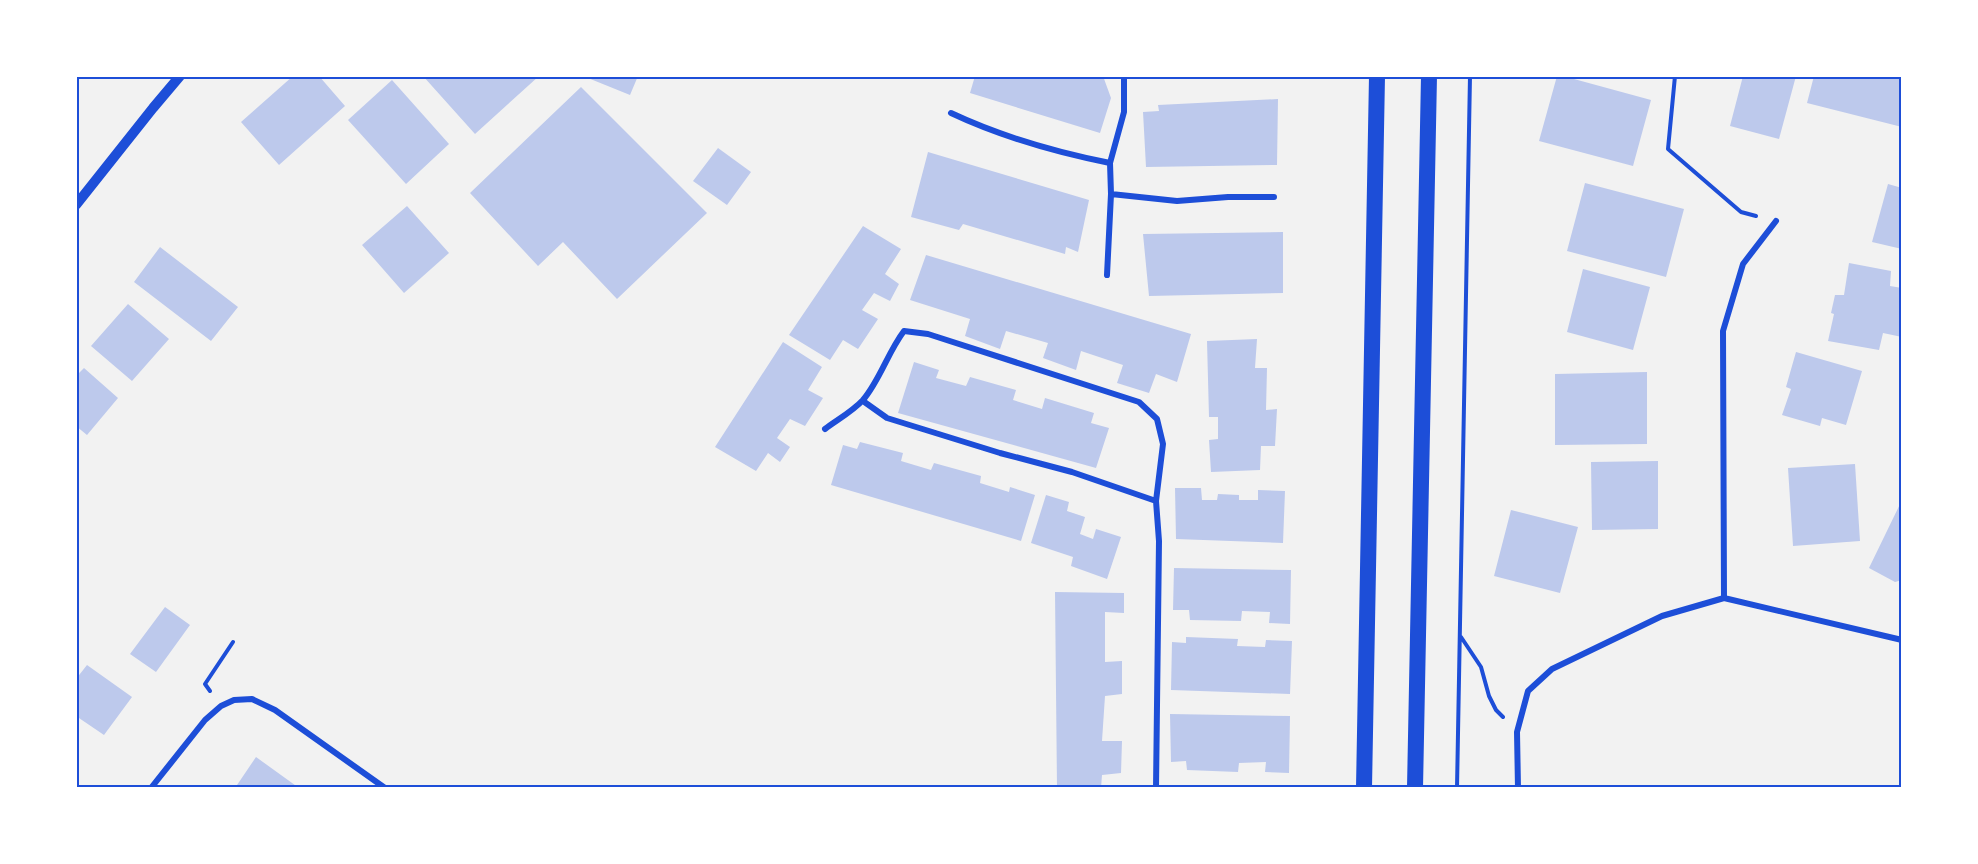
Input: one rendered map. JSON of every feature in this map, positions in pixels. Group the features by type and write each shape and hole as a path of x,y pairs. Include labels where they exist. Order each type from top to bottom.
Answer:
{"highway":[{"path":"1364,788 1377,76"},
{"path":"1415,788 1429,76"}],"street":[{"path":"76,205 180,76"},
{"path":"1107,275 1111,194 1110,163 1124,112 1124,76"},
{"path":"951,113 999,134 1065,154 1110,163"},
{"path":"1111,194 1178,201 1227,197 1274,197"},
{"path":"1724,597 1723,331 1743,264 1776,221"},
{"path":"825,429 863,401 892,347 904,331 928,334 1139,402 1157,419 1163,444 1156,501 1159,541 1156,788"},
{"path":"863,401 887,418 945,437 1072,472 1156,501"},
{"path":"1518,788 1517,732 1528,691 1552,669 1662,616 1724,597 1902,640"},
{"path":"152,788 205,720 221,706 234,700 252,699 274,710 384,788"}],"path":[{"path":"1457,788 1470,76"},
{"path":"1674,76 1668,149 1741,212 1776,221"},
{"path":"1460,637 1481,668 1489,696 1496,710 1517,732"},
{"path":"221,706 205,684 233,642"}],"building":[{"path":"293,76 319,76 345,106 279,165 241,122"},
{"path":"423,76 539,76 475,134"},
{"path":"583,76 638,76 630,95"},
{"path":"975,76 1103,76 1111,98 1100,133 970,93"},
{"path":"1557,76 1651,100 1633,166 1539,141"},
{"path":"1743,76 1796,76 1779,139 1730,126"},
{"path":"1814,76 1902,76 1902,127 1807,103"},
{"path":"392,80 449,144 406,184 348,120"},
{"path":"581,87 707,213 617,299 563,242 538,266 470,193"},
{"path":"1278,99 1277,165 1146,167 1143,112 1159,111 1158,105"},
{"path":"718,148 751,172 727,205 693,181"},
{"path":"928,152 1089,200 1078,252 1066,247 1065,254 963,224 959,230 911,217"},
{"path":"1585,183 1684,209 1666,277 1567,251"},
{"path":"1888,184 1902,188 1902,249 1872,242"},
{"path":"407,206 449,253 404,293 362,245"},
{"path":"863,226 901,249 885,274 899,284 890,301 874,293 862,310 878,319 858,349 843,340 830,360 789,335"},
{"path":"1283,232 1283,293 1149,296 1143,234"},
{"path":"160,247 238,307 211,341 134,282"},
{"path":"926,255 1191,334 1177,382 1156,374 1149,393 1117,383 1123,365 1081,351 1076,370 1043,358 1048,343 1006,331 1000,349 965,336 970,319 910,300"},
{"path":"1849,263 1891,271 1890,286 1902,288 1902,337 1883,333 1879,350 1828,341 1834,314 1831,313 1835,295 1844,295"},
{"path":"1583,269 1650,287 1633,350 1567,332"},
{"path":"128,304 169,339 132,381 91,346"},
{"path":"1257,339 1255,368 1267,368 1266,410 1277,409 1275,446 1261,446 1260,470 1211,472 1209,440 1218,439 1218,417 1209,417 1207,341"},
{"path":"783,342 822,367 808,390 823,398 805,426 790,419 777,438 790,447 780,462 768,453 756,471 715,447"},
{"path":"1796,352 1862,371 1846,425 1822,418 1820,426 1782,415 1791,389 1786,387"},
{"path":"914,362 939,370 936,378 966,386 970,377 1016,390 1013,400 1042,409 1045,398 1094,413 1091,423 1109,428 1096,468 898,413"},
{"path":"84,368 118,398 87,435 76,426 76,376"},
{"path":"1647,372 1647,444 1555,445 1555,374"},
{"path":"860,442 903,453 901,461 931,470 934,463 981,476 980,483 1009,492 1010,487 1035,495 1021,541 831,485 843,445 857,449"},
{"path":"1658,461 1658,529 1592,530 1591,462"},
{"path":"1855,464 1860,541 1793,546 1788,468"},
{"path":"1175,488 1201,488 1202,500 1217,500 1218,494 1239,495 1239,500 1258,500 1258,490 1285,491 1283,543 1176,539"},
{"path":"1046,495 1069,502 1067,511 1085,517 1080,534 1093,539 1096,529 1121,537 1107,579 1071,566 1073,557 1031,543"},
{"path":"1902,500 1902,580 1895,582 1869,568"},
{"path":"1511,510 1578,527 1560,593 1494,576"},
{"path":"1174,568 1291,570 1290,624 1269,623 1270,612 1242,611 1241,621 1190,620 1189,610 1173,610"},
{"path":"1055,592 1124,593 1124,613 1105,612 1105,662 1122,661 1122,694 1105,696 1102,741 1122,741 1121,773 1102,775 1101,788 1057,788"},
{"path":"165,607 190,625 156,672 130,654"},
{"path":"1186,637 1238,639 1237,646 1265,647 1266,640 1292,641 1290,694 1171,690 1172,642 1186,643"},
{"path":"87,665 132,697 104,735 76,716 76,679"},
{"path":"1170,714 1290,716 1289,773 1265,772 1266,762 1239,763 1238,772 1187,770 1186,761 1171,762"},
{"path":"256,757 299,788 235,788"}]}
